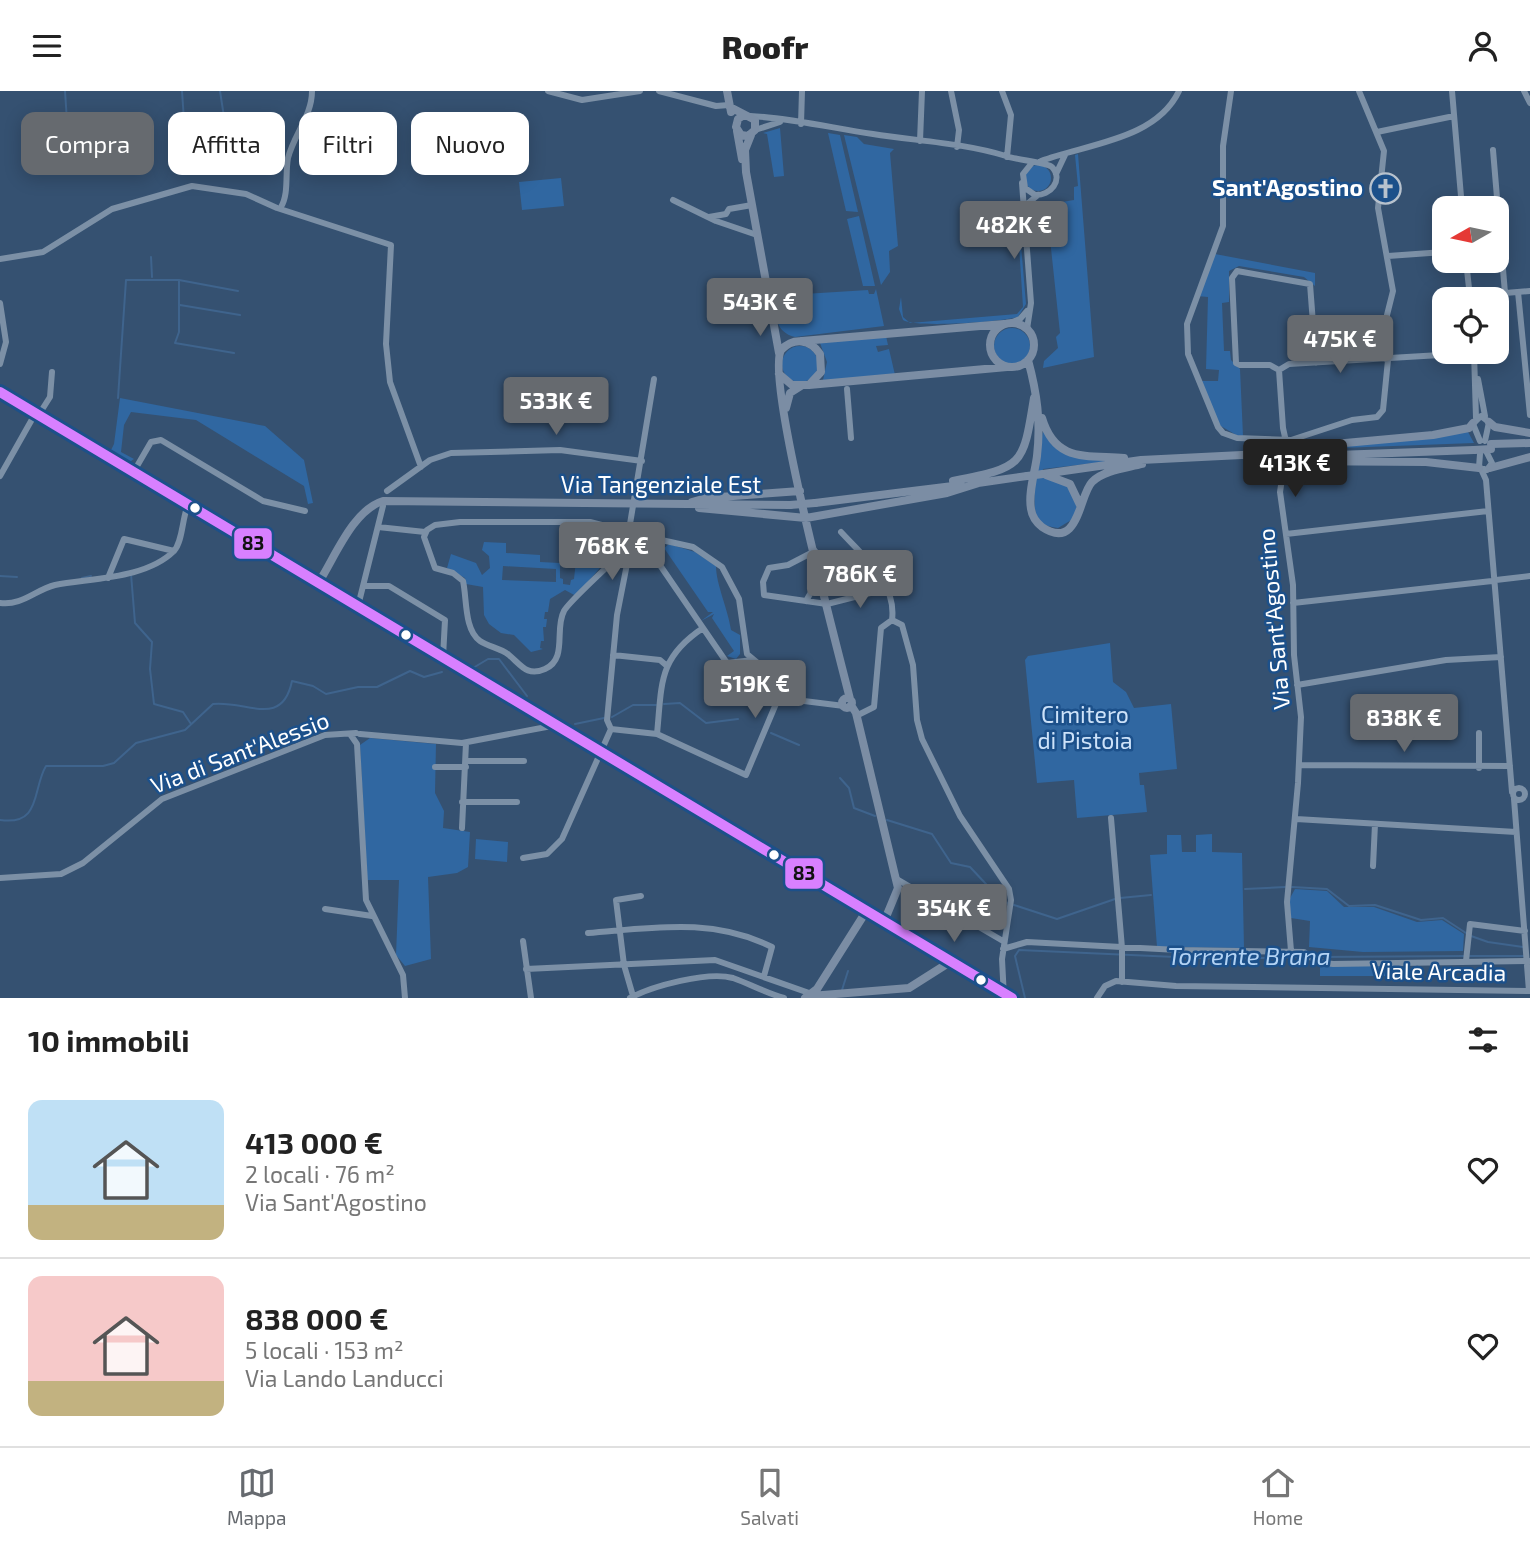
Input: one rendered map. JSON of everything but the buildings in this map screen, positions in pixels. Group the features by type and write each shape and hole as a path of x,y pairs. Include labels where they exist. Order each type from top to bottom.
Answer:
{"main road":[{"path":"727,91 746,172 779,353 777,364 785,418 803,506 896,881 883,917"},
{"path":"730,106 756,121 745,150 746,172"},
{"path":"736,128 747,115"},
{"path":"736,128 743,136 753,133"},
{"path":"772,317 779,334 815,347 822,361 819,375 787,398 785,418"},
{"path":"779,353 799,341 1007,323 1027,329 1034,344 1028,360 1050,439 1062,450 1142,462"},
{"path":"1007,323 992,334 989,345 994,359 1035,384"},
{"path":"779,374 787,383 804,386 1011,367 1028,360"},
{"path":"916,491 991,473 1016,461 1028,442 1035,384"},
{"path":"0,392 319,582"},
{"path":"1039,407 1032,513 1042,527 1059,531 1075,523 1086,490 1097,478 1142,462"},
{"path":"1285,455 1433,435 1469,428 1474,420"},
{"path":"1488,420 1495,427 1530,433"},
{"path":"1285,455 1530,445"},
{"path":"1285,455 1426,462 1483,468 1530,457"},
{"name":"Via Tangenziale Est","path":"319,582 360,517 383,501 790,505 1142,462 1285,455"},
{"path":"1043,474 1070,484 1078,495 1081,510"},
{"path":"686,504 707,510 806,518 947,493 982,482"},
{"path":"686,504 706,498 800,491"},
{"path":"794,516 803,506"},
{"path":"810,996 867,910 883,917 960,966"},
{"path":"933,950 950,963 960,966"},
{"path":"810,996 912,987 950,963"}],"street":[{"path":"281,207 286,196 290,153 296,133 307,117 312,91"},
{"path":"548,91 582,100 640,91"},
{"path":"659,91 716,106 730,106"},
{"path":"801,124 802,91"},
{"path":"920,141 922,91"},
{"path":"951,91 959,130 957,147"},
{"path":"1002,91 1011,112 1007,157"},
{"path":"747,115 957,147 1031,164 1065,155 1137,129 1166,110 1179,91"},
{"path":"1231,91 1223,146 1223,226 1188,317 1188,350 1215,422 1223,433 1237,438 1285,440 1301,439 1352,419 1379,416 1383,410 1387,315 1393,294 1378,208 1384,151 1359,91"},
{"path":"1452,91 1461,196"},
{"path":"1524,91 1530,103"},
{"path":"1377,132 1454,116"},
{"path":"753,133 784,121"},
{"path":"1493,150 1504,287"},
{"path":"1024,216 1027,204 1038,195 1052,190 1065,155"},
{"path":"1007,157 1017,165 1029,192 1038,195"},
{"path":"1039,162 1048,164 1056,174"},
{"path":"1027,329 1030,307 1023,179 1031,164"},
{"path":"0,259 43,252 111,209 192,186 246,194 391,245 386,344 390,382 421,467"},
{"path":"673,199 708,217 757,235"},
{"path":"708,217 752,205"},
{"path":"1388,256 1432,253"},
{"path":"1316,363 1311,287 1305,282 1240,270 1233,274 1237,364 1270,365 1279,370 1286,364 1316,363 1387,360 1432,356"},
{"path":"1509,293 1530,291"},
{"path":"1518,292 1529,412"},
{"path":"0,303 6,342 0,364"},
{"path":"1007,323 1023,317 1030,307"},
{"path":"1475,364 1481,408 1488,420 1483,447 1483,468 1511,767 1522,794 1516,832 1530,991"},
{"name":"Via Sant'Agostino","path":"1279,370 1285,440 1280,488 1293,603 1301,725 1296,819 1287,902 1291,951"},
{"path":"0,476 50,395 52,372"},
{"path":"1476,374 1474,420 1483,447 1492,463 1483,468"},
{"path":"618,555 622,541 632,532 654,379"},
{"path":"847,389 862,381"},
{"path":"835,383 847,389"},
{"path":"847,389 851,438"},
{"path":"1474,420 1488,420"},
{"path":"133,473 150,443 161,440 262,500 305,512"},
{"path":"387,491 436,457 455,452 560,450 642,461"},
{"path":"0,603 16,604 53,586 122,575 174,551 188,505"},
{"path":"358,606 383,506"},
{"path":"1286,534 1488,512"},
{"path":"378,527 425,532 439,524 468,522 590,522 693,547 722,567 738,594 744,647 753,660 807,702 873,709 882,627 892,620"},
{"path":"614,529 622,541 632,548 653,555 727,663 753,660"},
{"path":"425,532 425,544 437,569 453,573 463,581 471,626 477,638 507,653 526,671 543,670 555,661 563,614 618,555 640,541 632,532"},
{"path":"841,532 878,572 886,589 892,620"},
{"path":"108,578 124,539 174,551"},
{"path":"815,551 788,565 769,568 763,582 763,592 768,597 827,604 886,589"},
{"path":"523,858 547,854 562,839 611,729 607,720 617,615 628,559"},
{"path":"1293,603 1530,576"},
{"path":"319,582 867,910"},
{"path":"806,601 814,587 822,583"},
{"path":"364,586 389,586 445,619 443,657"},
{"path":"892,620 901,624 911,656 917,720 925,745 960,815 1008,886 1011,899 1003,945 1007,997"},
{"path":"657,734 667,666 680,644 703,628"},
{"path":"613,655 660,660 667,666"},
{"path":"1297,685 1446,660 1501,657"},
{"path":"611,729 657,734 734,769 751,770 778,699 788,689"},
{"name":"Via di Sant'Alessio","path":"0,878 61,874 83,863 162,799 321,736 466,743 557,725"},
{"path":"1479,733 1479,768"},
{"path":"357,737 366,897 372,916 402,975 405,998"},
{"path":"462,828 466,743"},
{"path":"435,767 524,761"},
{"path":"1299,765 1511,767"},
{"path":"462,802 517,802"},
{"path":"1111,818 1119,904 1122,980"},
{"path":"1296,819 1516,832"},
{"path":"1373,866 1376,824"},
{"path":"896,881 1003,945 1025,942 1122,950 1291,951 1309,953 1314,960 1333,964 1466,957 1529,961"},
{"path":"640,896 616,899 624,965 632,997 682,981 727,978 784,998"},
{"path":"325,909 372,916"},
{"path":"1466,957 1469,924 1525,931"},
{"path":"589,933 698,926 724,929 772,947 764,976"},
{"path":"523,941 531,998"},
{"path":"526,969 715,960 764,976 810,996"},
{"path":"960,966 1007,997"},
{"name":"Viale Arcadia","path":"1099,996 1110,983 1122,980 1269,988 1530,991"},
{"path":"1268,998 1269,988"},
{"path":"1300,988 1301,998"}],"green space":[{"path":"780,128 784,176 774,177 767,134 763,133"},
{"path":"828,133 840,135 858,212 846,211"},
{"path":"844,135 857,137 864,144 894,149 890,153 898,246 889,251 890,272 881,285"},
{"path":"1078,154 1094,357 1043,368 1044,361 1058,348 1056,337 1060,333 1048,220 1056,203 1074,200 1074,187 1078,186 1075,155"},
{"path":"1038,165 1047,169 1051,178 1047,187 1038,191 1029,187 1025,178 1029,169"},
{"path":"561,178 564,206 522,210 519,182"},
{"path":"859,216 875,286 863,286 847,219"},
{"path":"1021,245 1026,304 1018,317 995,321 914,323 1017,314 1023,307"},
{"path":"1215,254 1315,273 1315,286 1304,277 1239,266 1229,271 1229,302 1222,303 1224,351 1230,351 1231,360 1240,369 1243,436 1219,425 1200,381 1218,381 1219,370 1206,369 1208,297 1197,296"},
{"path":"793,284 804,294 868,290 869,294 874,294 876,289 884,326 795,337 788,335 778,323 773,299 795,295"},
{"path":"901,297 903,317 908,322 903,320 899,309"},
{"path":"1012,328 1025,333 1030,346 1025,359 1012,364 999,359 994,346 999,333"},
{"path":"886,336 888,345 876,346 878,352 889,349 895,375 823,380 827,362 820,343"},
{"path":"800,346 813,351 818,364 813,377 800,382 787,377 782,364 787,351"},
{"path":"120,398 265,426 304,460 313,503 308,504 304,486 196,420 131,412 124,425 121,452 134,459 128,463 109,454 114,444"},
{"path":"1467,430 1474,443 1314,449"},
{"path":"1043,431 1052,445 1112,461 1043,469 1042,478 1067,484 1077,506 1073,519 1058,528 1042,523 1036,512 1036,476"},
{"path":"574,524 606,528 616,537 616,549 576,596 565,590 550,599 544,619 547,619 546,627 543,627 544,641 541,641 540,648 543,649 531,652 514,635 501,633 489,624 484,615 483,587 466,584 465,578 447,568 451,554 476,563 482,575 490,568 489,556 482,550 484,542 506,543 506,553 540,555 540,562 560,563 560,578 563,579 563,584 570,585 574,579 578,542 575,542","holes":["503,566 556,569 556,582 502,580"]},
{"path":"669,544 695,552 716,566 731,630 740,635 740,654 736,659 727,656 734,651 712,618 714,614 701,621 713,612 708,612 664,548"},
{"name":"Cimitero di Pistoia","path":"1110,643 1113,682 1126,692 1134,708 1171,704 1177,769 1139,773 1140,785 1144,785 1147,812 1077,818 1074,780 1037,783 1025,660 1028,656"},
{"path":"370,738 436,744 435,793 444,811 443,828 470,832 468,867 457,873 428,877 431,959 405,966 396,955 399,880 367,880 360,745"},
{"path":"1212,834 1212,852 1242,853 1244,948 1157,947 1150,855 1167,854 1167,835 1181,835 1182,852 1196,852 1196,835"},
{"path":"476,839 508,842 507,862 475,859"},
{"path":"1295,889 1327,891 1344,907 1374,907 1417,922 1442,920 1464,934 1463,951 1363,952 1309,947 1310,921 1291,918 1289,900"},
{"path":"1320,964 1393,967 1394,976 1320,976"}],"waterway":[{"path":"65,91 66,112"},
{"path":"182,91 183,112"},
{"path":"220,91 223,112"},
{"path":"151,257 152,277"},
{"path":"118,398 126,280 179,280 238,291"},
{"path":"179,281 179,332 175,343 234,353"},
{"path":"180,305 240,315"},
{"path":"131,574 135,623 152,642 150,669 154,704 183,712 191,724"},
{"path":"0,576 17,577"},
{"path":"82,578 91,576"},
{"path":"473,668 488,659 499,659 527,696"},
{"path":"0,820 13,820 29,812 46,766 103,766 114,763 136,743 185,730 213,704 271,708 280,704 287,696 292,681 313,686 326,694 358,687 377,687 410,671 424,677 442,672"},
{"path":"664,704 680,703 706,723 738,719"},
{"path":"612,717 633,705 656,705"},
{"path":"575,724 604,718"},
{"path":"771,733 799,745"},
{"path":"840,778 849,788 854,808 875,816"},
{"path":"887,820 932,834 951,863 970,867 1001,900 1009,904"},
{"path":"1245,889 1285,887"},
{"path":"1292,887 1327,889 1349,906 1375,905 1421,920 1443,918 1466,933"},
{"path":"1120,898 1151,895"},
{"path":"1014,905 1057,919 1115,899"},
{"path":"1471,936 1488,942 1523,947"},
{"name":"Torrente Brana","path":"1025,998 1015,956 1019,950 1220,959 1307,957"},
{"name":"Torrente Brana","path":"1316,957 1464,956"},
{"name":"Torrente Brana","path":"1470,956 1524,956"},
{"path":"842,990 848,971"}],"transit line":[{"name":"83","path":"0,392 1012,998"}],"place":[{"name":"Sant'Agostino","path":"1386,188"}]}
